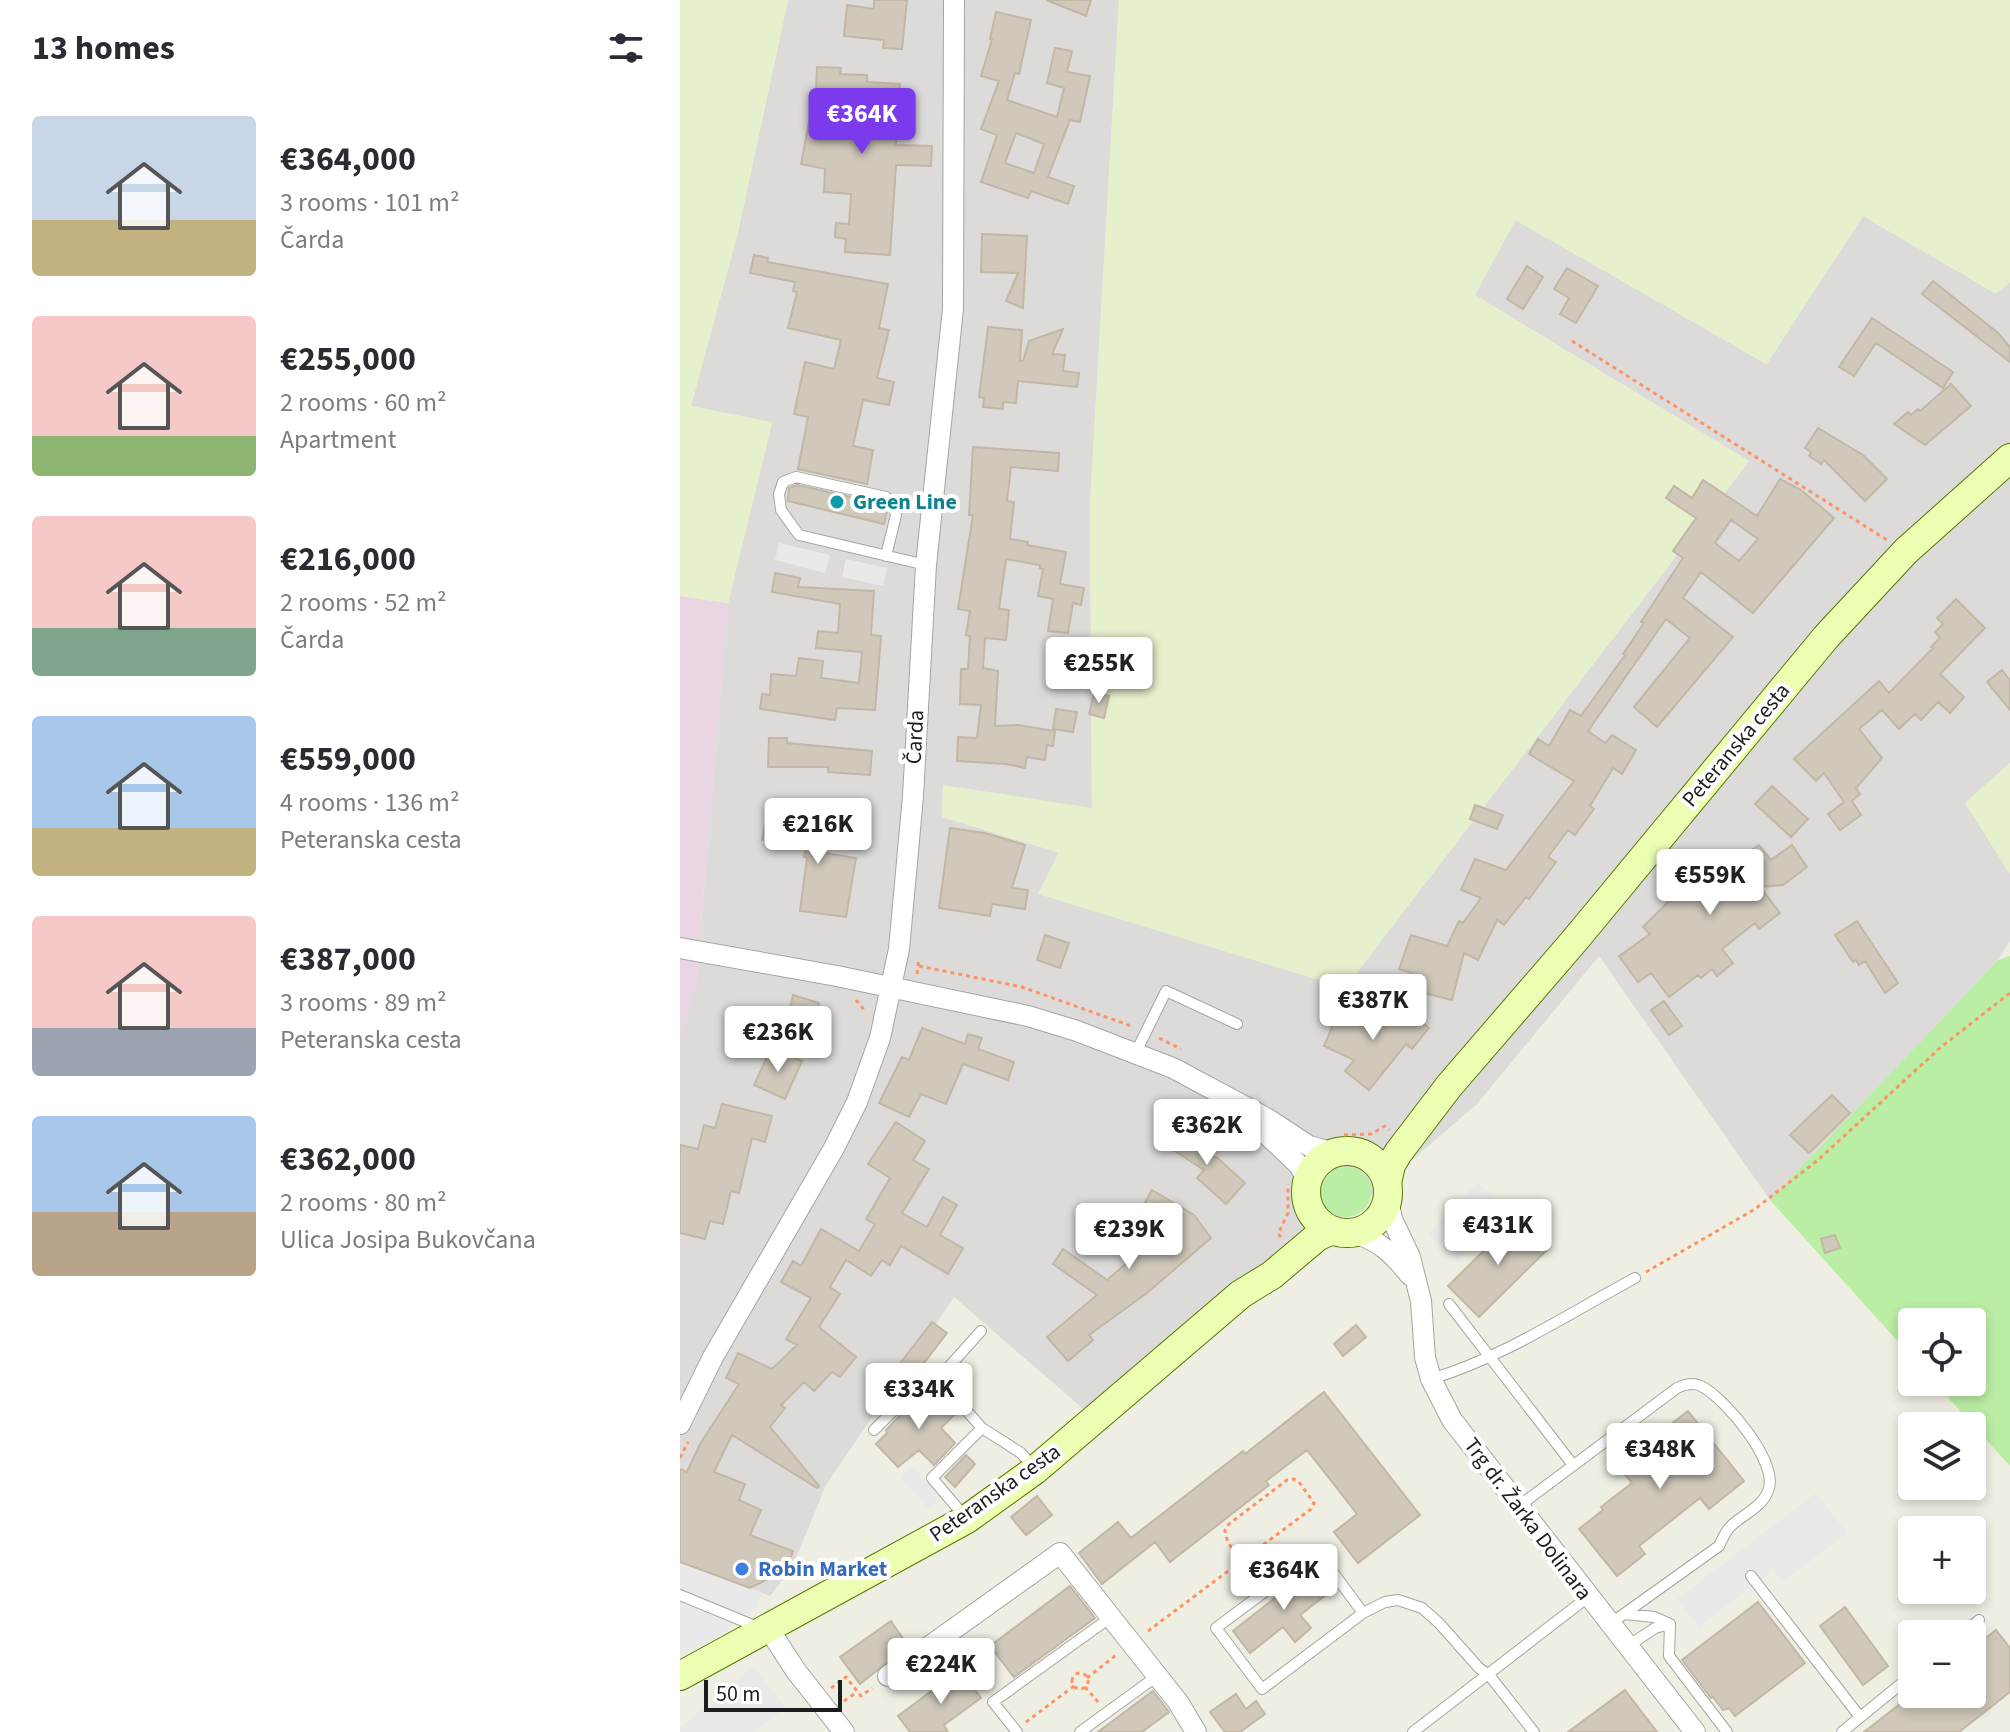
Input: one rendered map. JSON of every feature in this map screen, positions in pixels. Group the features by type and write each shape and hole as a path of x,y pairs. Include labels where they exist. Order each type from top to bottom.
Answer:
{"main road":[{"name":"Peteranska cesta","path":"1388,1192 1391,1165 1449,1086 1575,940 1826,637 1906,551 2010,458"},
{"name":"Peteranska cesta","path":"1344,1152 1372,1147 1387,1139 1449,1086"},
{"path":"1344,1152 1376,1163 1388,1192 1383,1212 1365,1230 1342,1232 1314,1217 1301,1188 1322,1159 1344,1152"},
{"name":"Peteranska cesta","path":"1241,1294 1304,1217 1301,1188"},
{"name":"Peteranska cesta","path":"680,1676 967,1519 1035,1470 1241,1294 1272,1275 1317,1237 1342,1232"}],"street":[{"name":"Čarda","path":"680,1424 713,1357 834,1148 857,1102 882,1028 899,949 907,874 926,565 953,309 954,0"},
{"path":"680,948 853,979 1028,1016 1136,1052 1173,1068 1268,1119 1309,1146 1344,1152"},
{"path":"1237,1104 1300,1166 1301,1188"},
{"name":"Trg dr. Žarka Dolinara","path":"1388,1192 1392,1219 1410,1257 1416,1281 1423,1317 1425,1357 1431,1379 1452,1420 1588,1597 1618,1619 1628,1646 1695,1732"},
{"path":"1342,1232 1378,1242 1416,1281"},
{"path":"888,1676 1060,1553 1178,1702 1196,1732"},
{"path":"766,1629 844,1732"}],"lane":[{"path":"886,556 896,515 893,503 886,497 790,477 780,486 781,510 799,535 886,556 926,565"},
{"path":"1136,1052 1166,991 1237,1024"},
{"path":"1431,1379 1468,1368 1491,1357 1635,1278"},
{"path":"1449,1304 1573,1465"},
{"path":"938,1379 981,1331"},
{"path":"874,1430 931,1373 982,1428 1021,1453 1035,1470"},
{"path":"1519,1506 1677,1388 1699,1385 1716,1397 1750,1435 1768,1466 1768,1492 1756,1506 1729,1527 1719,1546 1618,1619"},
{"path":"967,1519 932,1478 982,1428"},
{"path":"1363,1613 1318,1552 1216,1628 1262,1689 1363,1613 1385,1602 1398,1600 1422,1608 1439,1623 1489,1675 1534,1732"},
{"path":"1751,1576 1860,1717"},
{"path":"680,1595 766,1629"},
{"path":"1413,1732 1588,1597"},
{"path":"729,1615 733,1647"},
{"path":"1016,1731 993,1702 1111,1617"},
{"path":"1618,1619 1654,1617 1670,1624"},
{"path":"1628,1646 1655,1628 1670,1624"},
{"path":"1670,1624 1669,1656 1727,1732"},
{"path":"1080,1732 1157,1676"},
{"path":"1842,1732 1898,1686"}],"path":[{"path":"1572,341 1906,551"},
{"path":"853,979 848,998 856,1000 865,1009 869,1025 882,1028"},
{"path":"1635,1278 1755,1209 1818,1160 1941,1047 2010,993"},
{"path":"1286,1241 1278,1234 1301,1188"},
{"path":"1085,1687 1087,1678 1242,1560 1311,1509 1314,1503 1299,1482 1287,1480 1229,1524 1224,1536 1242,1560 1267,1590"},
{"path":"940,1638 984,1698 993,1702"},
{"path":"1085,1687 1078,1689 1072,1679 1081,1673 1087,1678"},
{"path":"819,1698 846,1677 861,1696 888,1676"},
{"path":"1016,1731 1074,1686"},
{"path":"1085,1687 1107,1712"}],"shaded area":[{"path":"788,0 1119,0 1090,504 1092,809 943,786 942,817 1060,853 1039,893 1345,988 1749,461 1475,295 1516,219 1766,364 1863,216 1996,293 2010,282 2010,763 1965,803 2010,874 2010,941 1998,960 1770,1200 1599,956 1477,1104 1103,1426 954,1297 826,1485 792,1568 770,1596 680,1562 680,1036 696,982 728,603 772,423 691,406 738,232"},
{"path":"779,543 830,555 825,573 775,560"},
{"path":"846,559 887,568 883,586 842,577"},
{"path":"680,596 728,603 696,982 680,1036"},
{"path":"1478,1182 1506,1209 1457,1261 1428,1234"},
{"path":"912,1466 941,1497 928,1508 900,1477"},
{"path":"1816,1493 1847,1533 1783,1582 1773,1570 1699,1627 1677,1599"},
{"path":"680,1562 762,1592 756,1608 719,1636 680,1656"},
{"path":"753,1667 786,1707 755,1732 680,1732 680,1728"}],"green space":[{"path":"680,0 788,0 738,232 691,406 772,422 728,603 680,596"},
{"path":"1119,0 2010,0 2010,282 1996,294 1863,216 1767,364 1515,220 1475,295 1749,461 1345,988 1038,894 1059,852 942,817 943,785 1092,808 1090,504"},
{"path":"2010,763 2010,874 1965,803"},
{"path":"2010,956 2010,1466 1986,1439 1986,1412 1961,1412 1947,1396 1986,1396 1986,1308 1898,1308 1898,1342 1770,1200 1998,960"},
{"path":"1346,1167 1364,1174 1371,1192 1364,1210 1346,1217 1328,1210 1321,1192 1328,1174"}],"building":[{"path":"874,0 907,0 902,49 883,48 884,40 844,36 847,5 874,9"},
{"path":"1046,0 1091,0 1086,16"},
{"path":"996,12 1031,20 1019,74 1015,73 1007,100 1057,117 1064,88 1047,83 1055,48 1072,51 1067,72 1090,76 1080,122 1070,120 1048,177 1074,186 1068,204 1031,191 1028,198 981,182 997,135 981,129 999,81 981,76","holes":["1016,133 1044,144 1034,173 1005,163"]},
{"path":"817,67 841,68 840,74 867,75 867,82 900,84 896,145 932,146 931,166 896,165 890,255 845,252 846,239 835,237 836,223 849,224 851,194 824,192 825,169 801,164 810,117 837,121 839,91 816,90"},
{"path":"982,234 1027,236 1023,308 1006,301 1018,273 981,272"},
{"path":"754,255 768,258 767,262 888,284 879,328 889,330 877,378 894,382 889,405 863,400 853,446 873,450 867,484 798,469 808,417 794,414 805,362 834,369 841,340 788,328 797,292 793,291 795,282 750,273"},
{"path":"1527,266 1543,277 1523,309 1507,299"},
{"path":"1567,268 1598,286 1576,323 1560,314 1569,298 1554,289"},
{"path":"1933,281 1998,333 2010,347 2010,362 1922,294"},
{"path":"1872,318 1953,372 1943,388 1876,343 1854,376 1839,367"},
{"path":"988,327 1022,330 1020,361 1023,361 1029,341 1063,329 1052,354 1065,355 1063,371 1079,373 1077,387 1018,381 1016,403 1003,402 1003,409 983,407 984,398 979,397"},
{"path":"1951,384 1971,406 1925,445 1894,424 1908,412 1911,415 1918,409 1920,411"},
{"path":"1818,428 1863,455 1887,479 1865,501 1824,460 1821,464 1809,456 1811,452 1805,448"},
{"path":"973,447 1059,453 1058,471 1011,467 1007,501 1014,502 1010,539 1066,552 1060,584 1084,588 1081,605 1073,603 1068,633 1048,631 1053,599 1038,596 1043,569 1040,565 1006,559 999,609 1009,610 1006,640 985,638 983,668 998,671 995,726 1018,725 1055,731 1053,746 1047,745 1045,760 1027,757 1025,768 957,761 958,737 977,738 981,705 960,704 961,669 968,669 970,636 966,635 970,611 958,609 973,515 969,515"},
{"path":"1780,479 1801,490 1834,518 1753,613 1701,572 1683,598 1733,637 1657,727 1634,707 1690,638 1666,619 1588,731 1605,743 1612,735 1636,750 1622,774 1613,768 1590,806 1594,809 1575,835 1568,830 1548,857 1556,862 1529,899 1526,897 1504,925 1497,920 1478,960 1464,953 1452,1000 1420,992 1424,977 1399,969 1411,935 1447,946 1459,921 1463,923 1481,898 1461,890 1475,859 1506,870 1574,781 1529,754 1538,739 1549,746 1570,710 1581,716 1625,655 1644,623 1641,622 1683,558 1673,551 1696,518 1666,498 1674,486 1692,498 1703,480 1757,516","holes":["1731,520 1758,539 1739,561 1715,543"]},
{"name":"Green Line","path":"797,485 882,504 887,511 884,524 788,501 789,488"},
{"path":"775,573 800,578 798,587 874,591 871,635 881,636 875,710 837,708 835,720 760,709 762,694 770,695 771,674 796,676 799,658 823,661 821,678 859,683 862,652 816,648 818,631 838,633 840,604 772,592"},
{"path":"1956,599 1985,628 1940,674 1964,697 1950,713 1938,702 1921,720 1915,714 1899,729 1882,710 1859,729 1882,758 1856,788 1860,794 1852,801 1861,815 1840,830 1828,814 1844,802 1824,773 1816,781 1794,759 1879,681 1889,693 1933,648 1940,638 1935,632 1943,624 1937,618"},
{"path":"2002,670 2010,680 2010,710 1987,682"},
{"path":"1094,693 1109,696 1104,718 1089,714"},
{"path":"1056,709 1077,712 1073,732 1053,729"},
{"path":"769,738 787,738 787,743 872,751 870,775 828,772 828,767 768,767"},
{"path":"1772,786 1808,819 1791,837 1755,804"},
{"path":"1475,805 1503,815 1497,829 1470,819"},
{"path":"802,812 830,817 824,853 856,858 846,917 800,911 806,849 762,840 765,825 798,831"},
{"path":"950,828 985,833 1025,845 1012,888 1028,890 1025,909 992,904 990,916 939,908"},
{"path":"1759,845 1771,860 1792,845 1807,867 1783,885 1760,887 1780,913 1759,929 1755,923 1722,949 1733,963 1717,976 1712,969 1701,978 1698,975 1669,997 1651,973 1638,982 1619,956 1650,934 1643,927 1668,902 1665,899 1699,871 1696,869 1712,851 1728,867"},
{"path":"1857,921 1898,983 1885,993 1865,961 1859,965 1856,960 1853,962 1835,935"},
{"path":"1045,935 1069,943 1060,968 1037,960"},
{"path":"793,995 819,1003 810,1032 786,1024"},
{"path":"1664,1001 1682,1026 1669,1035 1651,1010"},
{"path":"1400,1005 1429,1028 1412,1049 1406,1044 1369,1090 1345,1071 1354,1060 1324,1046 1340,1008 1384,1026"},
{"path":"922,1028 965,1044 968,1034 982,1038 978,1049 1014,1062 1008,1080 963,1064 946,1104 921,1094 909,1117 879,1103 902,1057 909,1060"},
{"path":"778,1051 802,1061 785,1099 754,1085 767,1057 774,1060"},
{"path":"1832,1095 1850,1113 1809,1153 1790,1135"},
{"path":"722,1104 772,1116 765,1142 752,1138 739,1193 731,1191 723,1224 710,1221 705,1239 680,1233 680,1145 698,1149 704,1125 715,1128"},
{"path":"896,1122 925,1141 913,1160 929,1169 902,1213 927,1227 943,1197 957,1205 940,1235 963,1248 948,1274 901,1246 890,1265 882,1260 871,1276 846,1260 830,1287 840,1294 819,1327 856,1357 840,1377 832,1372 814,1391 804,1382 781,1405 785,1408 770,1427 819,1486 817,1488 732,1435 714,1472 745,1484 739,1500 761,1510 750,1535 793,1551 786,1570 750,1588 680,1562 680,1469 687,1472 700,1444 739,1384 726,1378 738,1353 772,1369 797,1345 786,1339 811,1298 781,1282 793,1261 801,1266 821,1229 859,1251 875,1224 866,1219 890,1178 868,1164"},
{"path":"1174,1129 1220,1160 1245,1183 1226,1204 1197,1178 1204,1170 1164,1144"},
{"path":"1152,1190 1194,1215 1211,1238 1147,1293 1089,1335 1093,1340 1068,1361 1047,1337 1097,1295 1053,1264 1063,1249 1107,1280 1134,1257 1106,1237 1115,1224 1142,1243 1158,1215 1143,1206"},
{"path":"1518,1217 1549,1248 1479,1317 1448,1286"},
{"path":"1835,1235 1840,1248 1825,1253 1821,1239"},
{"path":"932,1322 947,1333 907,1385 892,1374"},
{"path":"1356,1325 1366,1337 1343,1356 1334,1344"},
{"path":"927,1388 955,1414 941,1428 955,1443 934,1465 919,1450 898,1467 876,1444"},
{"path":"1324,1392 1420,1515 1358,1563 1334,1532 1357,1514 1307,1450 1266,1481 1269,1485 1170,1562 1155,1542 1102,1584 1079,1553 1118,1522 1131,1538"},
{"path":"1688,1411 1744,1481 1709,1509 1700,1498 1639,1546 1645,1554 1617,1576 1579,1529 1632,1483 1618,1466"},
{"path":"966,1455 975,1464 955,1487 945,1477"},
{"path":"1037,1496 1052,1515 1026,1535 1011,1517"},
{"path":"1313,1568 1331,1591 1300,1615 1311,1628 1295,1642 1283,1627 1250,1653 1233,1631"},
{"path":"1070,1586 1095,1618 1014,1677 990,1646"},
{"path":"1758,1602 1805,1663 1735,1716 1729,1708 1723,1710 1711,1698 1682,1660"},
{"path":"1845,1607 1888,1666 1863,1685 1820,1626"},
{"path":"891,1621 908,1646 860,1684 840,1657"},
{"path":"1996,1630 2010,1648 2010,1692 1959,1732 1864,1732 1898,1706 1986,1708 1986,1638"},
{"path":"960,1670 981,1698 944,1725 948,1732 910,1732 898,1716"},
{"path":"1625,1690 1657,1732 1568,1732"},
{"path":"1153,1691 1169,1712 1142,1732 1098,1732"},
{"path":"1236,1694 1246,1709 1256,1701 1265,1714 1240,1732 1225,1732 1210,1712"}],"place":[{"name":"Green Line","path":"837,502"},
{"name":"Robin Market","path":"742,1569"}]}
